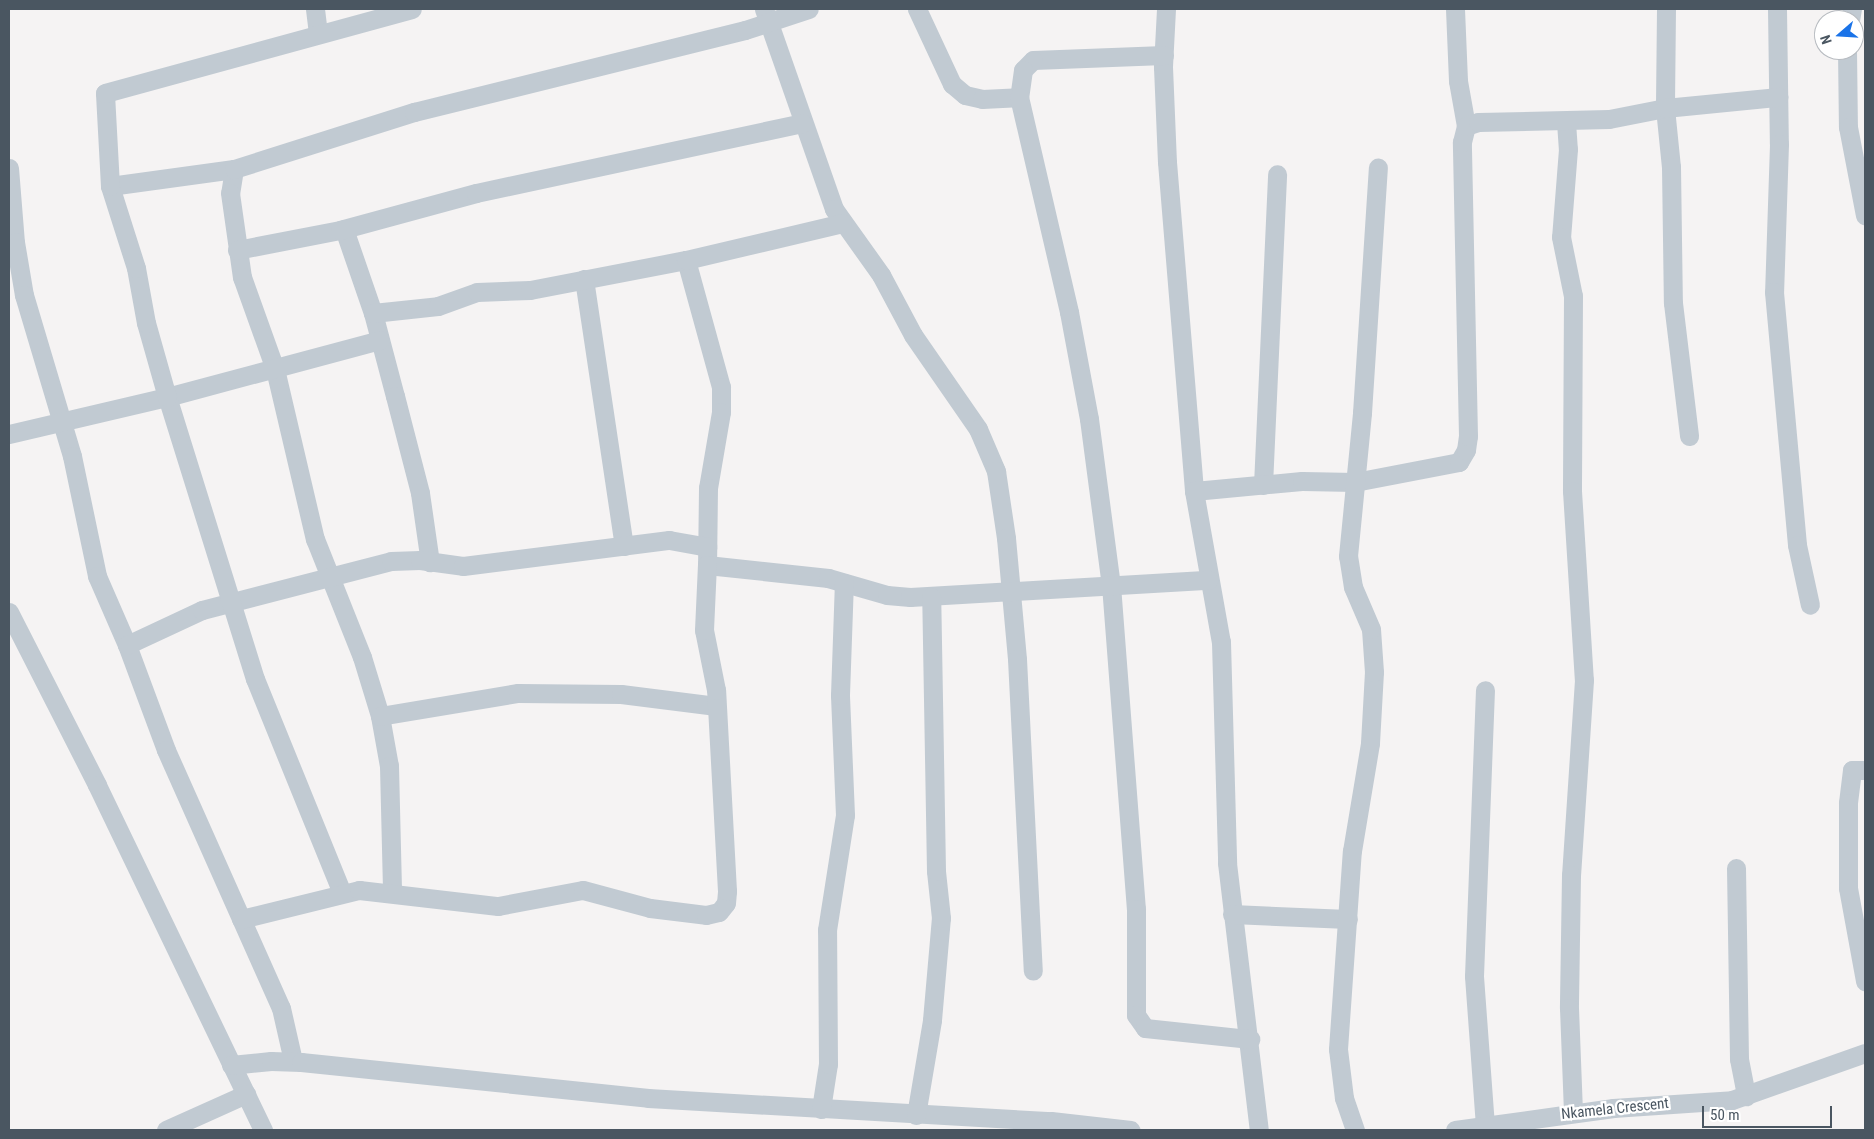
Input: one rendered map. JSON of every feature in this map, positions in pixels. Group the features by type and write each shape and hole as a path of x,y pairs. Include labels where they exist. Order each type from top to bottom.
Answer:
{"street":[{"path":"316,9 318,33"},
{"path":"342,893 255,679 167,397 146,323 136,268 110,186 105,93 318,33 412,9"},
{"path":"110,186 234,169 414,112 767,16 809,9"},
{"path":"917,9 952,84 965,95 982,99 1019,97"},
{"path":"1166,9 1164,55 1167,162 1194,492 1221,642 1227,863 1232,914 1250,1039 1259,1130"},
{"path":"1194,492 1302,481 1356,482 1453,464 1459,462 1466,450 1462,142 1466,126 1460,100 1455,9"},
{"path":"1666,9 1665,108 1671,167 1673,303 1689,436"},
{"path":"1777,9 1778,97 1774,292 1798,545 1810,605"},
{"path":"767,16 803,123 842,223 881,275 913,335 985,442 996,471 1012,593 1033,971"},
{"path":"1164,55 1033,60 1023,70 1019,97 1071,322 1089,419 1111,585 1136,909 1136,1015 1144,1028 1250,1039"},
{"path":"1847,60 1848,127 1865,215"},
{"path":"1466,126 1478,122 1566,122 1609,119 1665,108 1778,97"},
{"path":"1566,122 1568,148 1561,237 1574,296 1572,491 1584,680 1571,875 1569,1008 1574,1113"},
{"path":"237,250 344,229 476,193 803,123"},
{"path":"9,168 15,242 24,295 72,456 97,576 127,645 154,721 281,1008 293,1062"},
{"path":"1355,1130 1344,1098 1338,1049 1352,851 1370,743 1374,672 1371,629 1353,587 1348,556 1356,482 1378,168"},
{"path":"234,169 230,193 242,277 275,368 315,539 362,657 380,716 389,766 392,893"},
{"path":"1263,485 1277,174"},
{"path":"373,313 438,306 477,292 530,290 686,260 842,223"},
{"path":"344,229 373,313 420,493 430,562"},
{"path":"241,919 359,890 498,906 583,890 650,908 706,915 719,912 726,903 727,891 714,673 704,630 708,488 721,412 721,387 686,260"},
{"path":"584,279 624,546"},
{"path":"9,434 60,420 167,397 380,340"},
{"path":"127,645 175,620 230,602 391,560 463,566 670,540 707,556 828,578 887,595 931,596 1012,593 1209,580"},
{"path":"822,1109 828,1064 827,930 845,815 840,695 844,583"},
{"path":"916,1115 932,1020 941,918 936,872 931,596"},
{"path":"9,612 97,785 263,1130"},
{"path":"1485,690 1474,976 1485,1126"},
{"path":"380,716 423,711 490,696 526,693 621,694 716,706"},
{"path":"1865,770 1852,770 1848,803 1848,888 1865,981"},
{"path":"1736,868 1740,1059 1746,1096"},
{"path":"1232,914 1348,919"},
{"name":"Nkamela Crescent","path":"1455,1130 1574,1113 1746,1096 1865,1053"},
{"path":"231,1065 293,1062 576,1092 916,1115 1052,1121 1130,1130"},
{"path":"166,1130 246,1094"}]}
